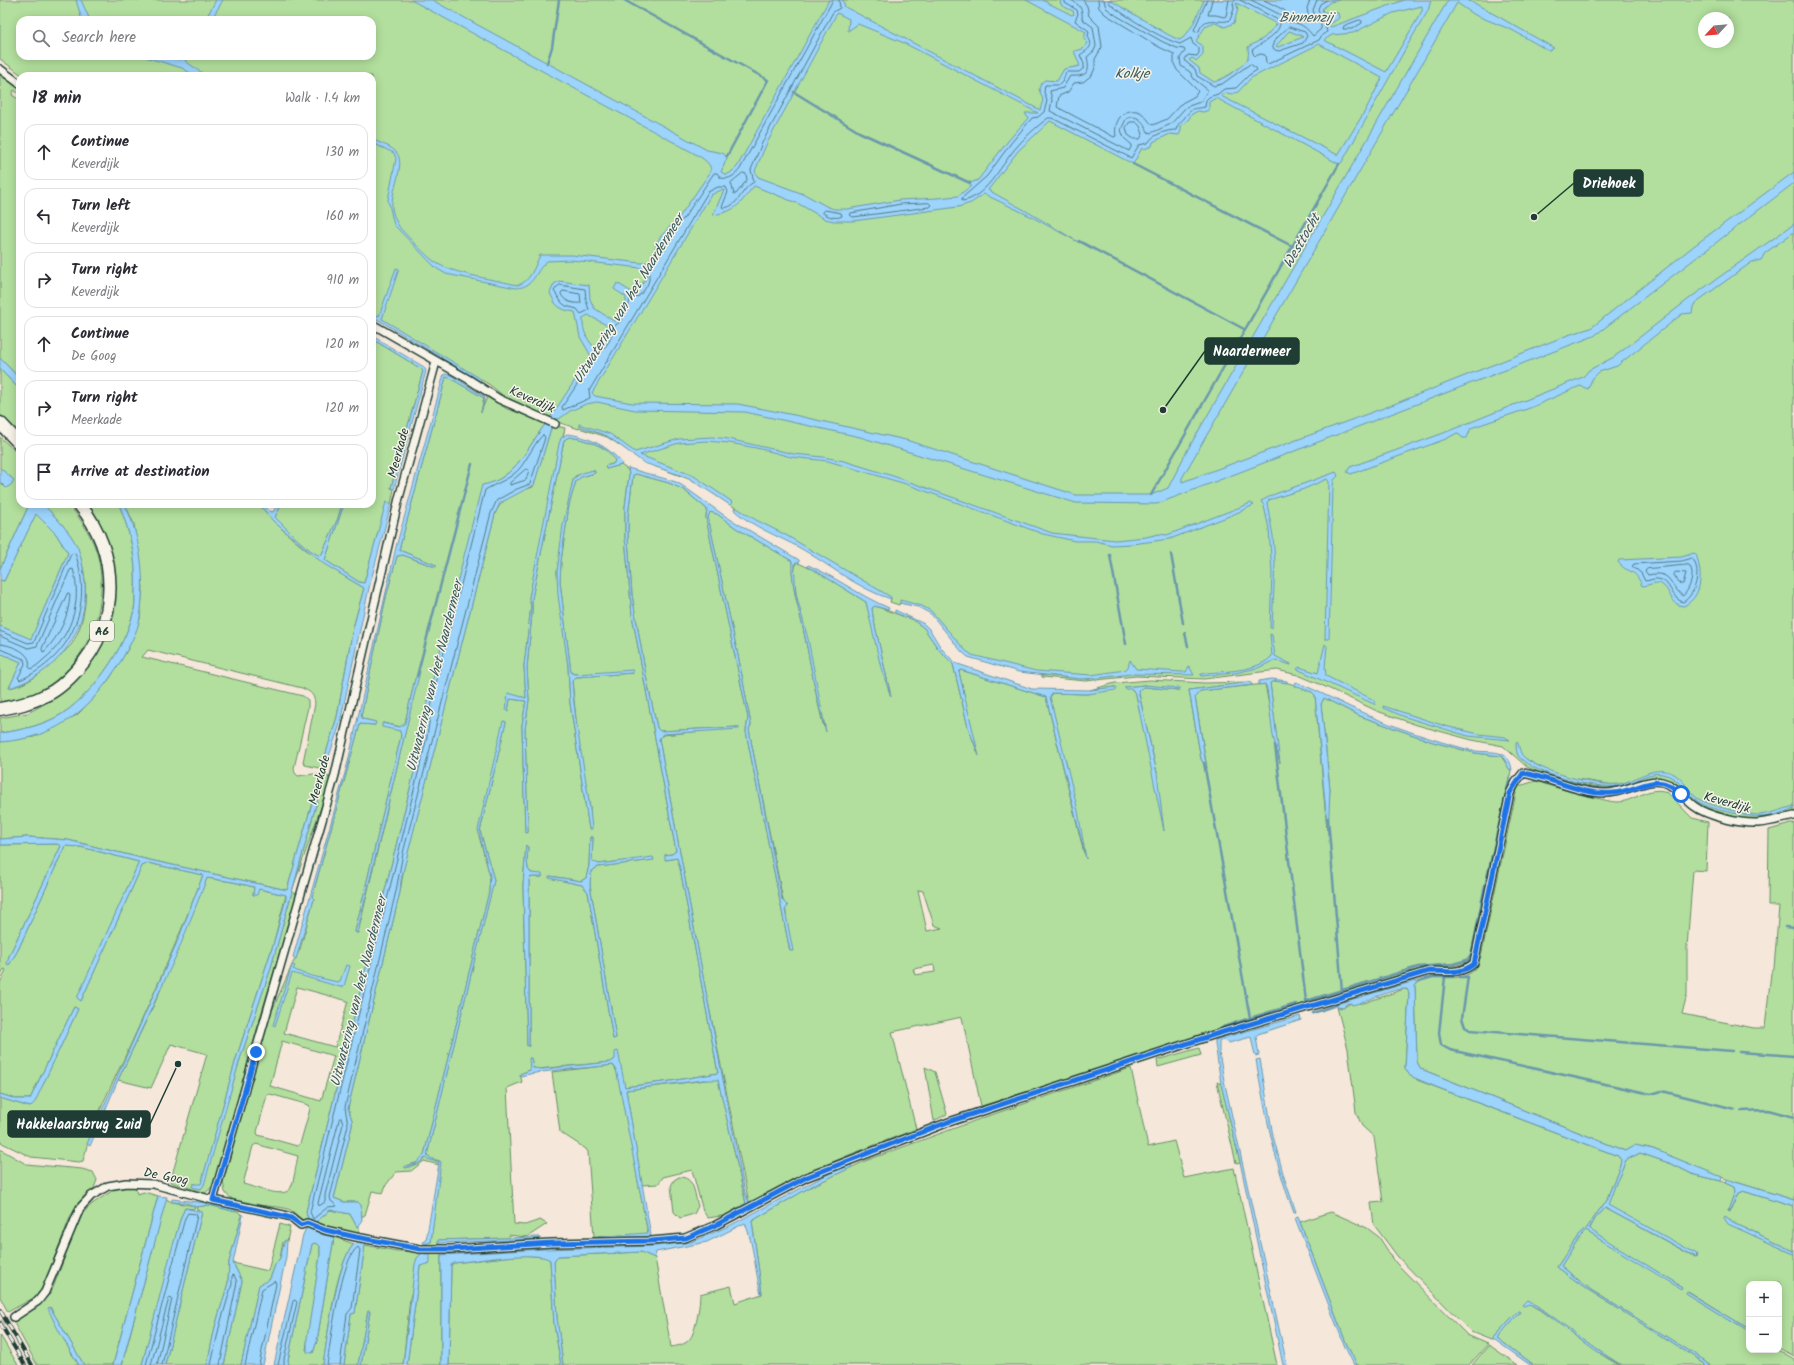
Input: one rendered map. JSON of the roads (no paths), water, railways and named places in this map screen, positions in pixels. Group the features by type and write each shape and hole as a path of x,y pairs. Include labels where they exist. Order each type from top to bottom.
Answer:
{"highway":[{"path":"0,423 16,440"},
{"name":"A6","path":"0,710 25,705 48,695 69,679 88,658 100,637 108,605 110,577 106,555 97,530 82,508"}],"street":[{"path":"0,69 16,81"},
{"path":"376,326 436,362"},
{"name":"Keverdijk","path":"436,362 458,373 499,399 555,424"},
{"name":"Meerkade","path":"213,1200 334,776 399,498 436,362"},
{"name":"Keverdijk","path":"356,1237 402,1247 452,1249 551,1243 651,1241 686,1238 716,1225 807,1177 948,1122 1213,1035 1422,973 1429,971 1456,972 1468,969 1474,964 1510,793 1523,773 1572,787 1605,793 1622,792 1650,782 1662,782 1677,790 1700,809 1715,815 1750,823 1779,820 1794,816"},
{"name":"De Goog","path":"14,1317 34,1304 45,1292 80,1208 91,1196 108,1186 126,1183 153,1184 213,1200 284,1216 291,1218 301,1225 307,1223 325,1230 356,1237"}],"water":[{"path":"76,0 81,0 88,16 81,16"},
{"path":"216,0 223,0 213,16 207,16"},
{"path":"411,0 432,0 707,150 723,153 727,158 721,172 726,175 737,167 829,0 843,0 845,7 1040,110 1043,100 1039,89 1041,83 1045,80 1057,81 1064,69 1080,66 1074,51 1083,49 1088,43 1084,39 1086,32 1026,0 1042,0 1072,15 1074,14 1073,11 1062,6 1060,2 1061,0 1110,0 1179,40 1187,34 1204,0 1339,0 1330,2 1322,9 1323,12 1338,13 1339,18 1329,25 1331,27 1404,0 1431,0 1428,11 1342,162 1339,164 1216,98 1209,102 1209,110 1203,112 1198,111 1192,114 1181,126 1179,135 1170,134 1153,142 1152,146 1144,149 1142,148 1133,164 1050,121 1018,151 988,190 1080,243 1030,216 984,194 971,203 958,207 853,221 834,221 825,219 799,204 754,186 733,209 713,215 724,190 719,191 711,195 592,393 595,396 632,403 738,404 794,415 906,440 1076,495 1151,495 1168,488 1188,449 1448,0 1467,0 1476,4 1554,48 1549,51 1512,30 1475,15 1457,3 1182,478 1182,482 1389,406 1568,335 1591,328 1695,245 1794,172 1794,183 1594,336 1157,504 1076,503 860,437 745,412 635,410 597,402 586,404 570,411 559,419 550,418 591,356 580,337 575,312 565,310 555,303 550,293 554,284 559,281 589,285 590,299 594,308 615,322 626,304 626,297 614,289 617,283 635,294 647,277 646,273 641,268 571,260 547,261 531,282 522,287 516,288 446,274 436,268 394,225 388,200 396,159 394,153 376,145 376,141 391,148 399,157 400,164 393,194 392,208 400,228 413,242 434,261 446,268 465,274 517,285 522,284 529,278 540,255 572,255 641,263 649,262 660,237 680,216 711,171 709,164 700,157","holes":["1236,3 1277,24 1264,38 1248,47 1247,60 1239,68 1214,82 1200,73 1199,68 1189,60 1192,58 1197,61 1203,55 1203,46 1196,41 1205,27 1215,23 1225,27 1234,23 1238,9","1422,6 1422,11 1386,72 1324,40 1332,35 1353,33 1393,13","837,13 849,19 848,31 858,24 904,43 1038,113 1025,113 1028,118 978,180 970,183 971,186 958,196 900,200 847,209 834,209 806,195 758,177 755,171 766,145","1289,31 1303,37 1278,47 1276,46","1319,44 1382,78 1365,111 1338,155 1221,96 1226,93 1232,94 1238,92 1251,78","588,315 610,327 610,332 597,350 586,336 583,318"]},
{"path":"155,60 186,60 185,61 201,72 188,72 182,68"},
{"path":"1794,224 1794,232 1765,253 1761,260 1752,262 1695,303 1692,313 1682,314 1617,366 1599,372 1592,379 1588,389 1580,386 1530,408 1471,428 1467,438 1463,438 1457,433 1446,439 1351,474 1347,472 1350,467 1441,434 1583,377 1589,370 1614,357 1694,295"},
{"path":"396,268 399,269 382,319 481,379 480,381 376,318 376,315 379,316"},
{"path":"376,338 424,367 426,371 394,489 391,488 423,371 376,341"},
{"path":"0,358 16,375 16,386 0,369"},
{"path":"444,374 451,375 485,397 481,413 484,398 446,377 399,550 436,565 436,567 403,555 397,556 386,597 361,716 363,719 376,722 375,725 360,724 312,897 314,899 296,959 293,957 348,762 396,547"},
{"name":"Uitwatering van het Naardermeer","path":"547,422 552,425 534,485 500,503 495,514 401,880 400,892 348,1108 352,1120 352,1126 334,1198 344,1202 358,1202 361,1205 362,1220 357,1227 350,1214 330,1210 314,1224 318,1232 334,1237 317,1341 313,1353 307,1352 307,1338 320,1256 320,1246 315,1243 312,1244 288,1360 289,1365 274,1365 303,1235 309,1222 306,1212 423,736 429,694 482,485 494,482 512,469 527,451"},
{"path":"579,424 610,434 635,452 679,439 712,437 728,439 794,454 844,461 896,477 1052,533 1115,540 1146,537 1159,534 1167,535 1251,503 1254,505 1170,539 1112,545 1095,541 1075,541 1043,534 906,484 828,461 791,457 730,443 706,441 679,443 640,455 694,476 731,501 732,504 730,505 689,478 644,463 607,436 579,426"},
{"path":"567,434 583,437 598,443 617,457 622,463 621,465 606,469 605,466 613,464 615,461 608,451 602,447 581,439 569,437 564,440 532,598 527,668 529,700 525,729 528,833 525,832 522,725 526,701 510,699 508,711 506,710 508,693 526,698 524,666 531,606 529,598 559,444 561,438"},
{"path":"0,468 14,480 11,485 6,488 0,482"},
{"path":"628,468 676,482 725,516 799,560 799,563 796,562 794,565 796,594 808,639 826,732 817,698 793,582 792,561 736,528 717,514 710,512 708,517 740,665 751,725 749,729 751,741 782,900 788,906 785,910 793,951 790,951 749,747 746,731 748,718 706,518 707,509 684,490 669,483 636,474 633,475 628,516 632,595 646,676 657,728 660,731 739,727 739,729 663,734 659,739 745,1193 749,1202 759,1198 759,1200 734,1212 734,1210 746,1203 718,1080 703,1080 626,1090 651,1236 593,1239 594,1237 648,1233 616,1069 613,1065 554,1070 520,1076 520,1074 530,1070 529,1058 531,1058 533,1068 543,1069 611,1062 615,1059 615,1052 618,1051 625,1087 718,1073 680,868 677,858 665,860 665,855 672,854 676,851 632,615 625,537 625,507 629,475"},
{"path":"594,470 595,473 581,477 576,481 569,505 561,561 560,582 571,673 576,674 633,670 633,673 576,677 572,681 576,718 588,792 592,829 589,829 570,703 568,666 558,595 557,572 563,525 573,480 580,474"},
{"path":"1336,472 1338,476 1334,480 1333,486 1329,639 1325,639 1329,482 1327,479 1304,489 1269,500 1267,503 1273,536 1275,563 1272,628 1270,628 1272,572 1269,529 1264,506 1261,501 1275,494"},
{"path":"386,502 391,504 369,588 339,727 326,765 323,763 337,717 353,628 364,588 324,564 273,521 262,508 266,508 269,511 273,512 276,508 280,508 275,517 304,545 321,556 341,508 343,508 325,560 359,582 364,583"},
{"path":"28,508 47,508 71,536 78,548 84,575 85,594 83,613 77,630 68,646 57,660 43,671 27,681 9,688 21,662 0,653 0,626 31,639 68,553 56,534 36,514 4,581 0,580 0,569"},
{"path":"120,508 126,508 135,531 141,559 142,573 142,602 139,623 121,661 98,693 85,707 71,718 40,734 0,742 0,733 36,726 53,719 69,709 90,690 116,654 129,627 135,604 134,559 127,526"},
{"path":"737,508 891,597 891,599 879,595 856,583 800,548 750,522 735,511 734,509"},
{"path":"1694,553 1696,554 1698,561 1700,583 1695,596 1684,606 1676,603 1661,584 1656,583 1642,586 1634,573 1618,562 1619,560 1682,557"},
{"path":"808,565 889,608 888,610 875,606 872,608 891,697 881,668 866,602 807,567"},
{"path":"900,600 922,606 931,611 965,650 972,655 1036,671 1091,675 1125,670 1128,667 1130,660 1136,669 1186,672 1189,666 1194,675 1131,674 1081,679 1019,672 968,657 962,652 931,614 918,607 900,603"},
{"path":"895,610 924,624 930,630 941,648 955,663 1032,689 1090,690 1116,687 1116,690 1087,694 1053,693 1050,697 1078,811 1086,859 1046,697 961,670 959,672 979,756 968,727 953,664 939,650 924,628 913,620 895,613"},
{"path":"1270,634 1272,635 1275,656 1291,665 1275,660 1258,668 1235,673 1200,675 1206,673 1232,671 1254,667 1261,664 1272,656"},
{"path":"1325,644 1327,646 1325,667 1326,676 1374,700 1376,705 1297,669 1299,667 1318,673"},
{"path":"420,671 357,933 355,932 401,736 400,731 382,727 382,723 400,727 405,723 415,679"},
{"path":"1272,679 1287,681 1287,683 1275,681 1270,683 1280,763 1273,736 1267,688 1265,684 1259,685 1259,681"},
{"path":"1251,682 1252,685 1200,691 1195,697 1207,770 1201,759 1189,690"},
{"path":"1296,682 1359,711 1410,732 1467,749 1494,752 1504,755 1510,763 1512,770 1509,769 1501,756 1475,753 1433,742 1360,716 1324,698 1321,704 1330,789 1328,835 1315,695 1312,692 1294,686"},
{"path":"1144,685 1180,688 1179,690 1144,687 1138,690 1157,773 1164,831 1136,695 1132,689 1125,689 1125,687"},
{"path":"1383,706 1445,726 1479,734 1505,737 1510,740 1468,736 1405,717 1383,708"},
{"path":"503,721 506,722 480,831 494,880 427,1155 432,1159 441,1162 431,1242 424,1244 423,1242 426,1241 439,1163 425,1158 419,1163 405,1168 405,1166 416,1163 424,1155 489,892 490,876 478,830"},
{"path":"1516,742 1518,743 1522,755 1529,761 1540,767 1568,777 1597,783 1619,784 1653,771 1666,771 1680,778 1697,798 1718,806 1754,815 1772,813 1794,806 1794,809 1766,817 1756,817 1719,810 1697,801 1677,781 1662,774 1651,774 1619,786 1581,783 1551,775 1527,764 1518,755 1516,750"},
{"path":"319,779 323,780 270,971 240,1059 204,1185 201,1189 192,1187 193,1184 201,1184 236,1059 273,945 286,895 259,889 257,895 253,895 254,887 207,878 177,954 118,1080 90,1146 87,1144 178,940 203,875 148,863 142,866 81,1001 77,998 139,862 81,847 65,846 18,950 9,965 7,964 9,956 61,846 57,844 0,845 0,839 28,837 68,840 145,859 287,890"},
{"path":"590,837 593,837 592,861 599,864 653,857 654,860 598,867 591,871 590,885 616,1038 613,1039 588,892 582,885 549,878 549,876 581,881 586,878 589,866"},
{"path":"526,845 528,847 528,869 531,873 542,874 542,877 531,877 529,879 529,1046 527,1046 523,885"},
{"path":"292,965 295,966 293,969 304,974 337,982 340,981 346,965 350,966 344,986 340,987 292,973 275,1026 273,1025"},
{"path":"1419,981 1415,986 1417,1062 1421,1069 1625,1151 1635,1145 1653,1149 1722,1177 1721,1181 1692,1174 1672,1164 1640,1153 1626,1160 1608,1205 1697,1254 1696,1257 1605,1208 1595,1219 1589,1229 1682,1287 1681,1289 1586,1231 1579,1238 1561,1266 1591,1290 1712,1365 1707,1365 1587,1289 1557,1267 1578,1236 1587,1228 1607,1199 1620,1165 1621,1160 1618,1156 1410,1076 1405,1068 1409,993 1407,989 1387,993 1352,1005 1351,1003 1346,1004 1344,1008 1337,1007 1336,1004"},
{"path":"74,1007 78,1009 35,1102 30,1107 0,1098 0,1094 16,1099 30,1099"},
{"path":"1300,1016 1301,1020 1258,1034 1256,1037 1259,1055 1255,1056 1251,1037 1229,1043 1224,1040 1219,1041 1219,1053 1224,1080 1287,1365 1283,1365 1240,1162 1221,1084 1215,1040"},
{"path":"1260,1059 1273,1136 1284,1177 1296,1212 1294,1213 1281,1176 1267,1118 1256,1060"},
{"path":"851,1164 852,1167 812,1186 752,1221 762,1294 745,1223 707,1242 656,1252 655,1258 641,1252 558,1256 554,1262 557,1318 563,1365 561,1365 554,1324 550,1260 543,1257 519,1256 454,1263 451,1265 449,1365 441,1365 441,1255 543,1249 655,1246 691,1242 729,1226 832,1172"},
{"path":"1726,1179 1794,1200 1794,1207 1743,1191 1738,1193 1729,1212 1728,1211 1735,1191 1734,1187 1725,1183"},
{"path":"158,1196 167,1197 122,1365 113,1365"},
{"path":"172,1199 215,1204 236,1210 236,1212 209,1205 196,1207 187,1203 172,1202"},
{"path":"185,1208 202,1212 165,1365 142,1365 171,1252"},
{"path":"242,1215 233,1263 242,1281 224,1365 207,1365 215,1327 228,1283 229,1262"},
{"path":"1725,1216 1733,1222 1794,1251 1794,1254 1728,1224 1724,1218"},
{"path":"1298,1217 1346,1343 1357,1365 1354,1365 1345,1347 1295,1218"},
{"path":"539,1237 539,1239 438,1243 438,1240"},
{"path":"285,1240 287,1241 286,1257 263,1365 241,1365 259,1285 270,1279 275,1265 280,1258"},
{"path":"357,1243 365,1245 355,1313 351,1314 344,1365 323,1365 330,1319 339,1278 350,1249"},
{"path":"422,1253 430,1255 430,1263 420,1266 407,1365 403,1365 415,1264 417,1258"},
{"path":"1686,1291 1746,1327 1746,1330 1685,1293"},
{"path":"1527,1300 1538,1306 1596,1349 1621,1365 1595,1351 1540,1309 1529,1304 1524,1306 1522,1305"},
{"path":"50,1307 84,1365 79,1365 66,1344 51,1315 48,1308"},
{"path":"368,1311 370,1311 361,1365 358,1365"},
{"path":"1518,1311 1520,1312 1497,1338 1533,1365 1530,1365 1495,1340 1491,1340"}],"waterway":[{"path":"547,63 552,47 559,0"},
{"path":"624,0 768,80 727,156"},
{"path":"794,92 859,132 970,183"},
{"name":"Westtocht","path":"1133,164 1292,246"},
{"name":"Westtocht","path":"1151,495 1339,164"},
{"path":"1079,241 1244,329"},
{"path":"417,676 472,464"},
{"path":"1171,554 1183,623"},
{"path":"1110,555 1126,644"},
{"path":"1185,633 1188,646"},
{"path":"1275,745 1306,1001 1418,967 1453,964 1467,960 1472,953 1483,895 1510,777"},
{"path":"1204,763 1250,1018 1296,1004"},
{"path":"1328,818 1342,991"},
{"path":"1785,927 1794,928"},
{"path":"1419,981 1433,977 1445,977"},
{"path":"1453,977 1445,977 1439,1033 1441,1045 1450,1050 1651,1094 1662,1091 1735,1109"},
{"path":"1460,977 1468,977 1462,1018 1465,1027 1470,1030 1732,1051"},
{"path":"1313,1013 1336,1005"},
{"path":"1223,1027 1250,1018"},
{"path":"1739,1052 1794,1056"},
{"path":"1741,1111 1768,1110 1794,1117"}],"tunnel":[{"path":"0,1324 14,1317"}],"railway":[{"path":"0,1310 32,1365"},
{"path":"0,1323 25,1365"}],"place":[{"name":"Driehoek","path":"1534,217"},
{"name":"Naardermeer","path":"1163,410"},
{"name":"Hakkelaarsbrug Zuid","path":"178,1064"}],"water label":[{"name":"Binnenzij","path":"1306,18"},
{"name":"Kolkje","path":"1132,74"}]}
